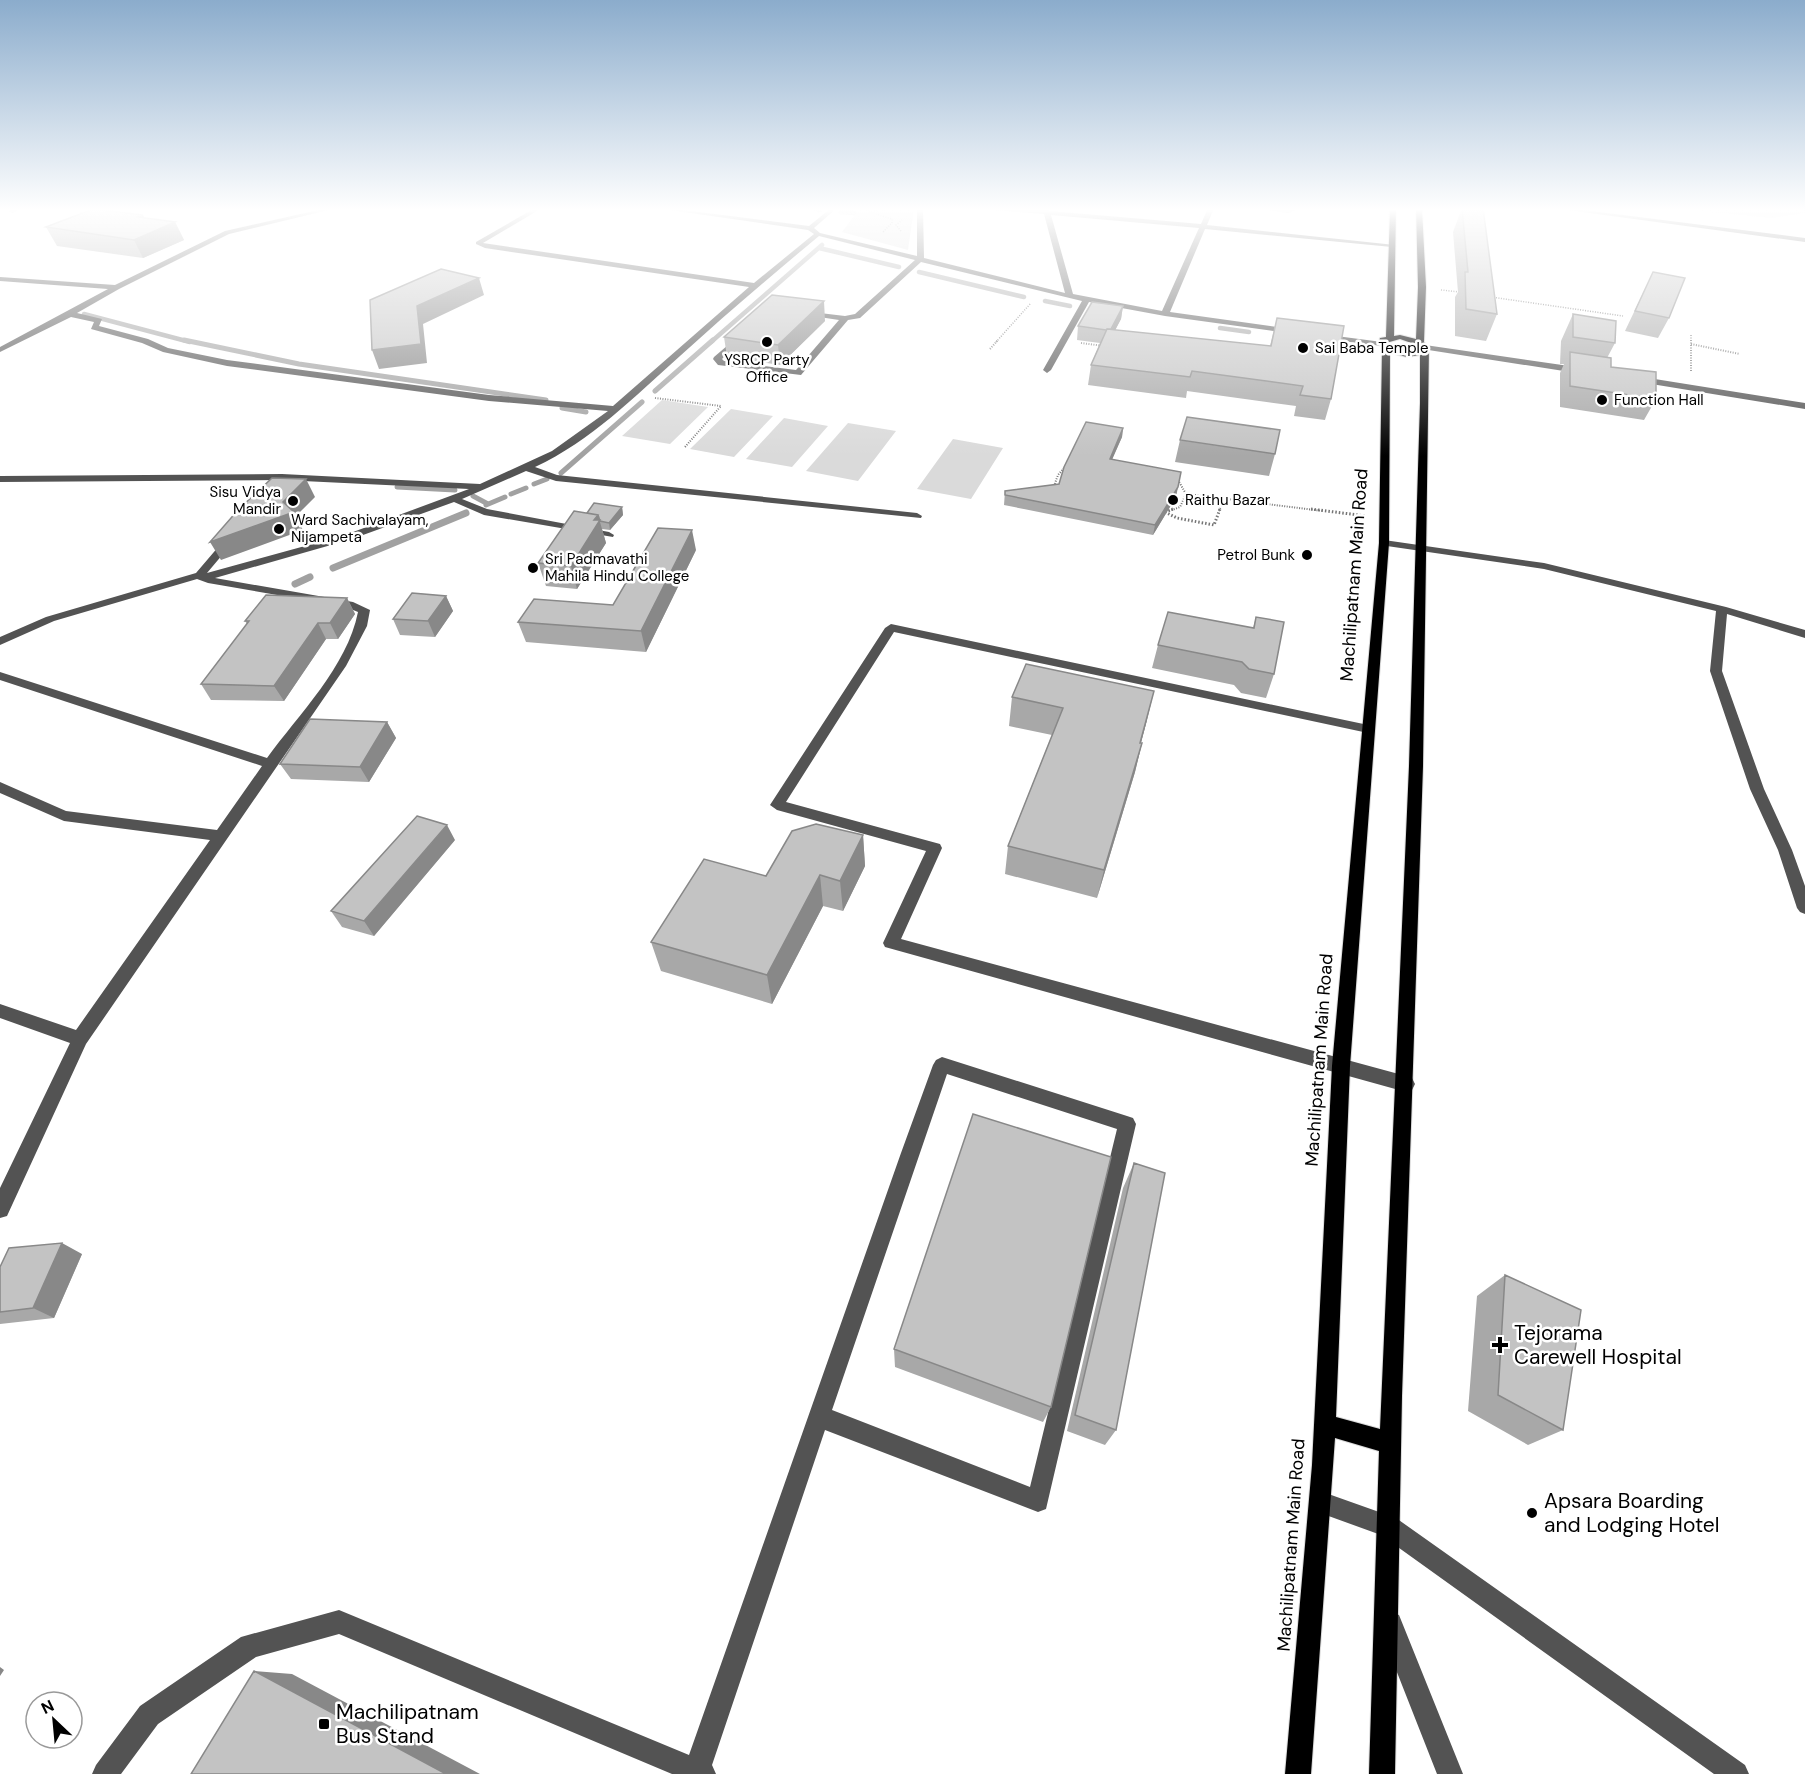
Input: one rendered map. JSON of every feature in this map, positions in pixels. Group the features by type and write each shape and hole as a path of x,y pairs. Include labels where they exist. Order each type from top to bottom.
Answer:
{"main road":[{"name":"Machilipatnam Main Road","path":"1298,1774 1320,1502 1341,1066 1384,543 1386,344 1389,291"},
{"path":"1382,1774 1389,1443 1406,1084 1422,549 1422,291"},
{"path":"1386,344 1411,339 1423,347"},
{"path":"1386,344 1407,354 1423,347"},
{"path":"1324,1424 1389,1443"}],"street":[{"path":"0,350 110,291"},
{"path":"0,641 50,619 201,577 325,546 455,499 525,467 564,448 615,409 747,291"},
{"path":"792,311 845,318 857,316 885,291"},
{"path":"1050,291 1165,314 1305,334"},
{"path":"1069,291 1070,296"},
{"path":"1165,314 1175,291"},
{"path":"1047,370 1087,299"},
{"path":"70,314 99,321 94,327 145,341 166,350 227,363 489,398 615,409"},
{"path":"748,330 717,358 720,363 798,373 845,318"},
{"path":"1316,335 1386,344"},
{"path":"1423,347 1598,373"},
{"path":"1621,377 1805,406"},
{"path":"525,467 556,478 917,516"},
{"path":"0,479 483,486"},
{"path":"455,499 484,512 609,535"},
{"path":"201,577 237,531"},
{"path":"1384,543 1544,566 1722,609 1805,634"},
{"path":"0,1209 80,1039 339,668 364,621 364,610 349,604 201,577"},
{"path":"1722,609 1716,671 1757,789 1785,850 1805,908"},
{"path":"1368,729 891,628 777,805 935,848 891,944 1406,1084"},
{"path":"0,676 270,765"},
{"path":"0,787 64,816 222,836"},
{"path":"0,1011 80,1039"},
{"path":"105,1774 149,1715 250,1646 339,1622 700,1773 818,1416 942,1065 1127,1124 1038,1501 818,1416"},
{"path":"1320,1502 1388,1526 1736,1774"},
{"path":"1384,1610 1450,1774"}],"path":[{"path":"990,349 1041,291"},
{"path":"1448,291 1470,294"},
{"path":"1481,296 1623,316"},
{"path":"1690,387 1691,335"},
{"path":"1063,341 1109,346"},
{"path":"1691,344 1740,354"},
{"path":"631,394 721,406 685,447"},
{"path":"1060,495 1054,486 1058,475 1065,467 1072,465"},
{"path":"1156,513 1180,507 1186,494 1180,481 1174,478"},
{"path":"1186,494 1385,518"},
{"path":"1166,512 1177,519 1214,525 1224,499"}],"shaded area":[{"path":"662,400 708,407 670,444 622,436"},
{"path":"731,409 773,416 734,457 690,449"},
{"path":"784,418 828,426 792,467 746,459"},
{"path":"848,423 896,431 858,481 806,471"},
{"path":"953,439 1003,448 971,499 917,489"}],"building":[{"path":"391,291 451,291 417,306 421,344 372,350 370,300"},
{"path":"1466,291 1494,291 1497,314 1466,309"},
{"path":"1644,291 1680,291 1669,318 1635,311"},
{"path":"772,295 824,301 778,345 724,337"},
{"path":"1092,302 1123,306 1111,329 1078,326"},
{"path":"1573,314 1616,321 1615,343 1573,337"},
{"path":"1277,318 1344,326 1331,399 1300,395 1303,386 1192,371 1190,377 1091,365 1107,329 1271,346"},
{"path":"1570,352 1611,358 1611,367 1656,372 1656,399 1570,386"},
{"path":"1187,417 1280,430 1275,454 1180,440"},
{"path":"1086,422 1123,428 1110,459 1181,472 1178,487 1155,525 1005,495 1005,491 1059,484 1064,467"},
{"path":"272,478 306,479 283,502 294,512 210,542 238,510"},
{"path":"594,503 622,507 609,523 600,521 598,515 587,513"},
{"path":"574,511 598,515 594,520 600,520 571,566 538,563"},
{"path":"658,528 692,530 641,631 518,622 534,599 613,605"},
{"path":"412,593 446,596 428,621 393,619"},
{"path":"266,595 347,598 330,623 318,623 274,686 201,684 249,621 245,621"},
{"path":"1168,612 1254,628 1256,617 1284,622 1274,674 1249,669 1242,662 1158,645"},
{"path":"1026,664 1154,691 1140,743 1142,743 1104,870 1008,846 1063,708 1012,697"},
{"path":"310,719 387,722 360,767 280,764"},
{"path":"417,816 447,825 364,921 331,911"},
{"path":"816,824 863,835 840,881 820,875 767,975 651,942 704,859 766,876 792,831"},
{"path":"973,1114 1111,1157 1051,1407 894,1349"},
{"path":"1134,1163 1165,1173 1116,1430 1075,1415"},
{"path":"62,1243 33,1308 0,1312 0,1267 9,1248"},
{"path":"1505,1275 1581,1310 1563,1430 1498,1395"},
{"name":"Machilipatnam Bus Stand","path":"254,1671 446,1774 191,1774"}],"waterway":[{"path":"711,342 770,291"},
{"path":"998,291 1024,297"},
{"path":"1045,301 1070,306"},
{"path":"84,314 190,342"},
{"path":"1220,328 1249,332"},
{"path":"184,340 299,364 546,400"},
{"path":"655,391 713,340"},
{"path":"561,473 642,402"},
{"path":"562,408 586,412"},
{"path":"534,484 547,479"},
{"path":"397,487 455,490"},
{"path":"511,494 526,488"},
{"path":"473,496 488,504"},
{"path":"486,505 505,497"},
{"path":"333,568 466,513"},
{"path":"295,584 310,577"}],"place":[{"name":"YSRCP Party Office","path":"767,342"},
{"name":"Sai Baba Temple","path":"1303,348"},
{"name":"Function Hall","path":"1602,400"},
{"name":"Raithu Bazar","path":"1173,500"},
{"name":"Sisu Vidya Mandir","path":"293,501"},
{"name":"Ward Sachivalayam, Nijampeta","path":"279,529"},
{"name":"Petrol Bunk","path":"1307,555"},
{"name":"Sri Padmavathi Mahila Hindu College","path":"533,568"},
{"name":"Tejorama Carewell Hospital","path":"1500,1345"},
{"name":"Apsara Boarding and Lodging Hotel","path":"1532,1513"},
{"name":"Machilipatnam Bus Stand","path":"324,1724"}]}
